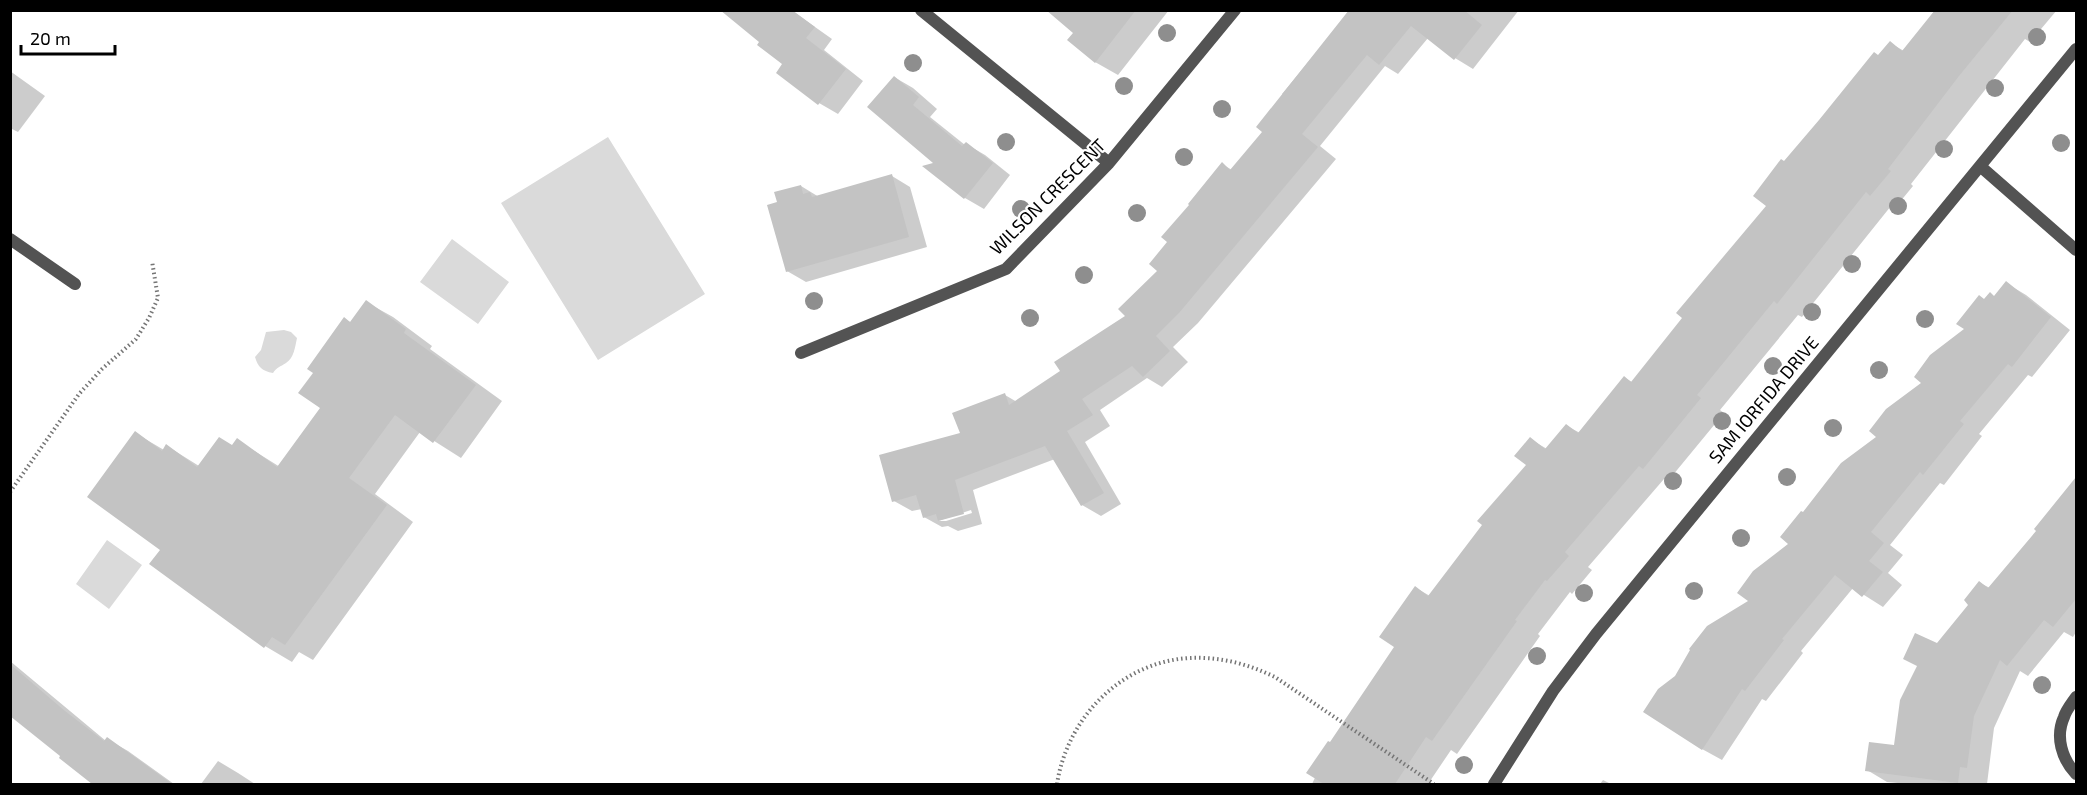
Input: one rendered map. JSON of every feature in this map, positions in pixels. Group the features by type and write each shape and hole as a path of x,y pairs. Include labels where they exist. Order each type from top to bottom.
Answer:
{"street":[{"path":"921,10 1109,163"},
{"name":"WILSON CRESCENT","path":"801,353 1006,269 1109,163 1235,10"},
{"name":"SAM IORFIDA DRIVE","path":"1494,784 1553,691 1596,634 2076,49"},
{"path":"1980,166 2076,250"},
{"path":"10,239 75,284"},
{"path":"2076,697 2063,717 2060,743 2065,762 2076,774"}],"path":[{"path":"10,492 79,394 102,369 136,339 150,318 158,298 152,261"},
{"path":"1057,784 1077,725 1097,701 1116,684 1157,665 1203,657 1251,666 1275,677 1434,784"}],"shaded area":[{"path":"608,137 705,294 598,360 501,203"},
{"path":"452,239 509,282 478,324 420,282"},
{"path":"284,330 291,332 297,338 289,361 273,373 263,370 255,357 261,350 266,332"},
{"path":"107,540 142,565 109,609 76,584"}],"building":[{"path":"720,10 792,10 815,27 806,38 846,69 818,105 776,73 782,64 757,45 759,42"},
{"path":"1046,10 1136,10 1095,63 1067,40 1073,33"},
{"path":"1349,10 1464,10 1482,25 1454,60 1411,26 1379,65 1367,55 1302,134 1318,147 1179,313 1156,336 1170,351 1143,377 1132,366 1082,399 1093,415 1067,431 1104,493 1081,506 1045,446 955,480 964,514 938,521 936,514 923,518 916,495 892,502 879,455 960,433 952,413 1005,393 1009,405 1060,371 1054,362 1125,316 1118,309 1157,271 1149,264 1167,242 1161,237 1222,162 1230,170 1262,132 1256,127"},
{"path":"1935,10 2013,10 1888,169 1891,171 1870,196 1866,192 1777,304 1774,301 1697,395 1701,398 1643,469 1639,466 1565,552 1569,556 1547,581 1545,580 1432,741 1426,737 1395,784 1324,784 1306,773 1328,741 1330,742 1394,647 1379,637 1415,586 1428,596 1482,525 1477,521 1526,465 1514,456 1530,437 1545,449 1566,424 1578,433 1624,376 1631,382 1682,318 1676,313 1766,206 1753,196 1781,159 1784,161 1874,52 1878,55 1890,41 1902,51"},
{"path":"894,76 919,97 913,105 962,146 966,142 993,163 964,199 922,166 933,163 867,107"},
{"path":"892,174 909,237 786,272 767,205 777,202 774,192 801,185 803,194 810,192 812,197"},
{"path":"2006,281 2051,317 2012,367 2008,364 1960,421 1964,424 1923,475 1920,472 1871,532 1884,543 1869,561 1883,572 1862,597 1835,575 1782,639 1784,640 1745,691 1742,689 1702,750 1643,712 1658,689 1675,676 1689,649 1707,626 1748,601 1737,593 1753,571 1788,544 1780,537 1801,511 1803,512 1841,463 1876,437 1869,431 1886,409 1921,383 1914,377 1930,355 1964,329 1956,324 1979,295 1984,299 1990,292 1994,296"},
{"path":"366,300 406,329 404,333 476,385 433,443 395,415 349,478 387,505 285,645 272,637 264,648 149,564 160,550 87,497 135,431 162,451 166,444 197,467 219,437 232,445 237,438 277,467 320,408 298,393 313,373 307,369 344,317 350,322"},
{"path":"2076,477 2076,599 2053,627 2044,620 2007,666 2000,660 1974,716 1967,768 1960,767 1958,783 1865,771 1869,742 1894,745 1900,700 1917,666 1903,659 1915,633 1937,643 1968,605 1964,600 1979,581 1988,588 2036,531 2034,529"},
{"path":"10,664 104,741 107,737 172,784 92,784 10,716"}]}
